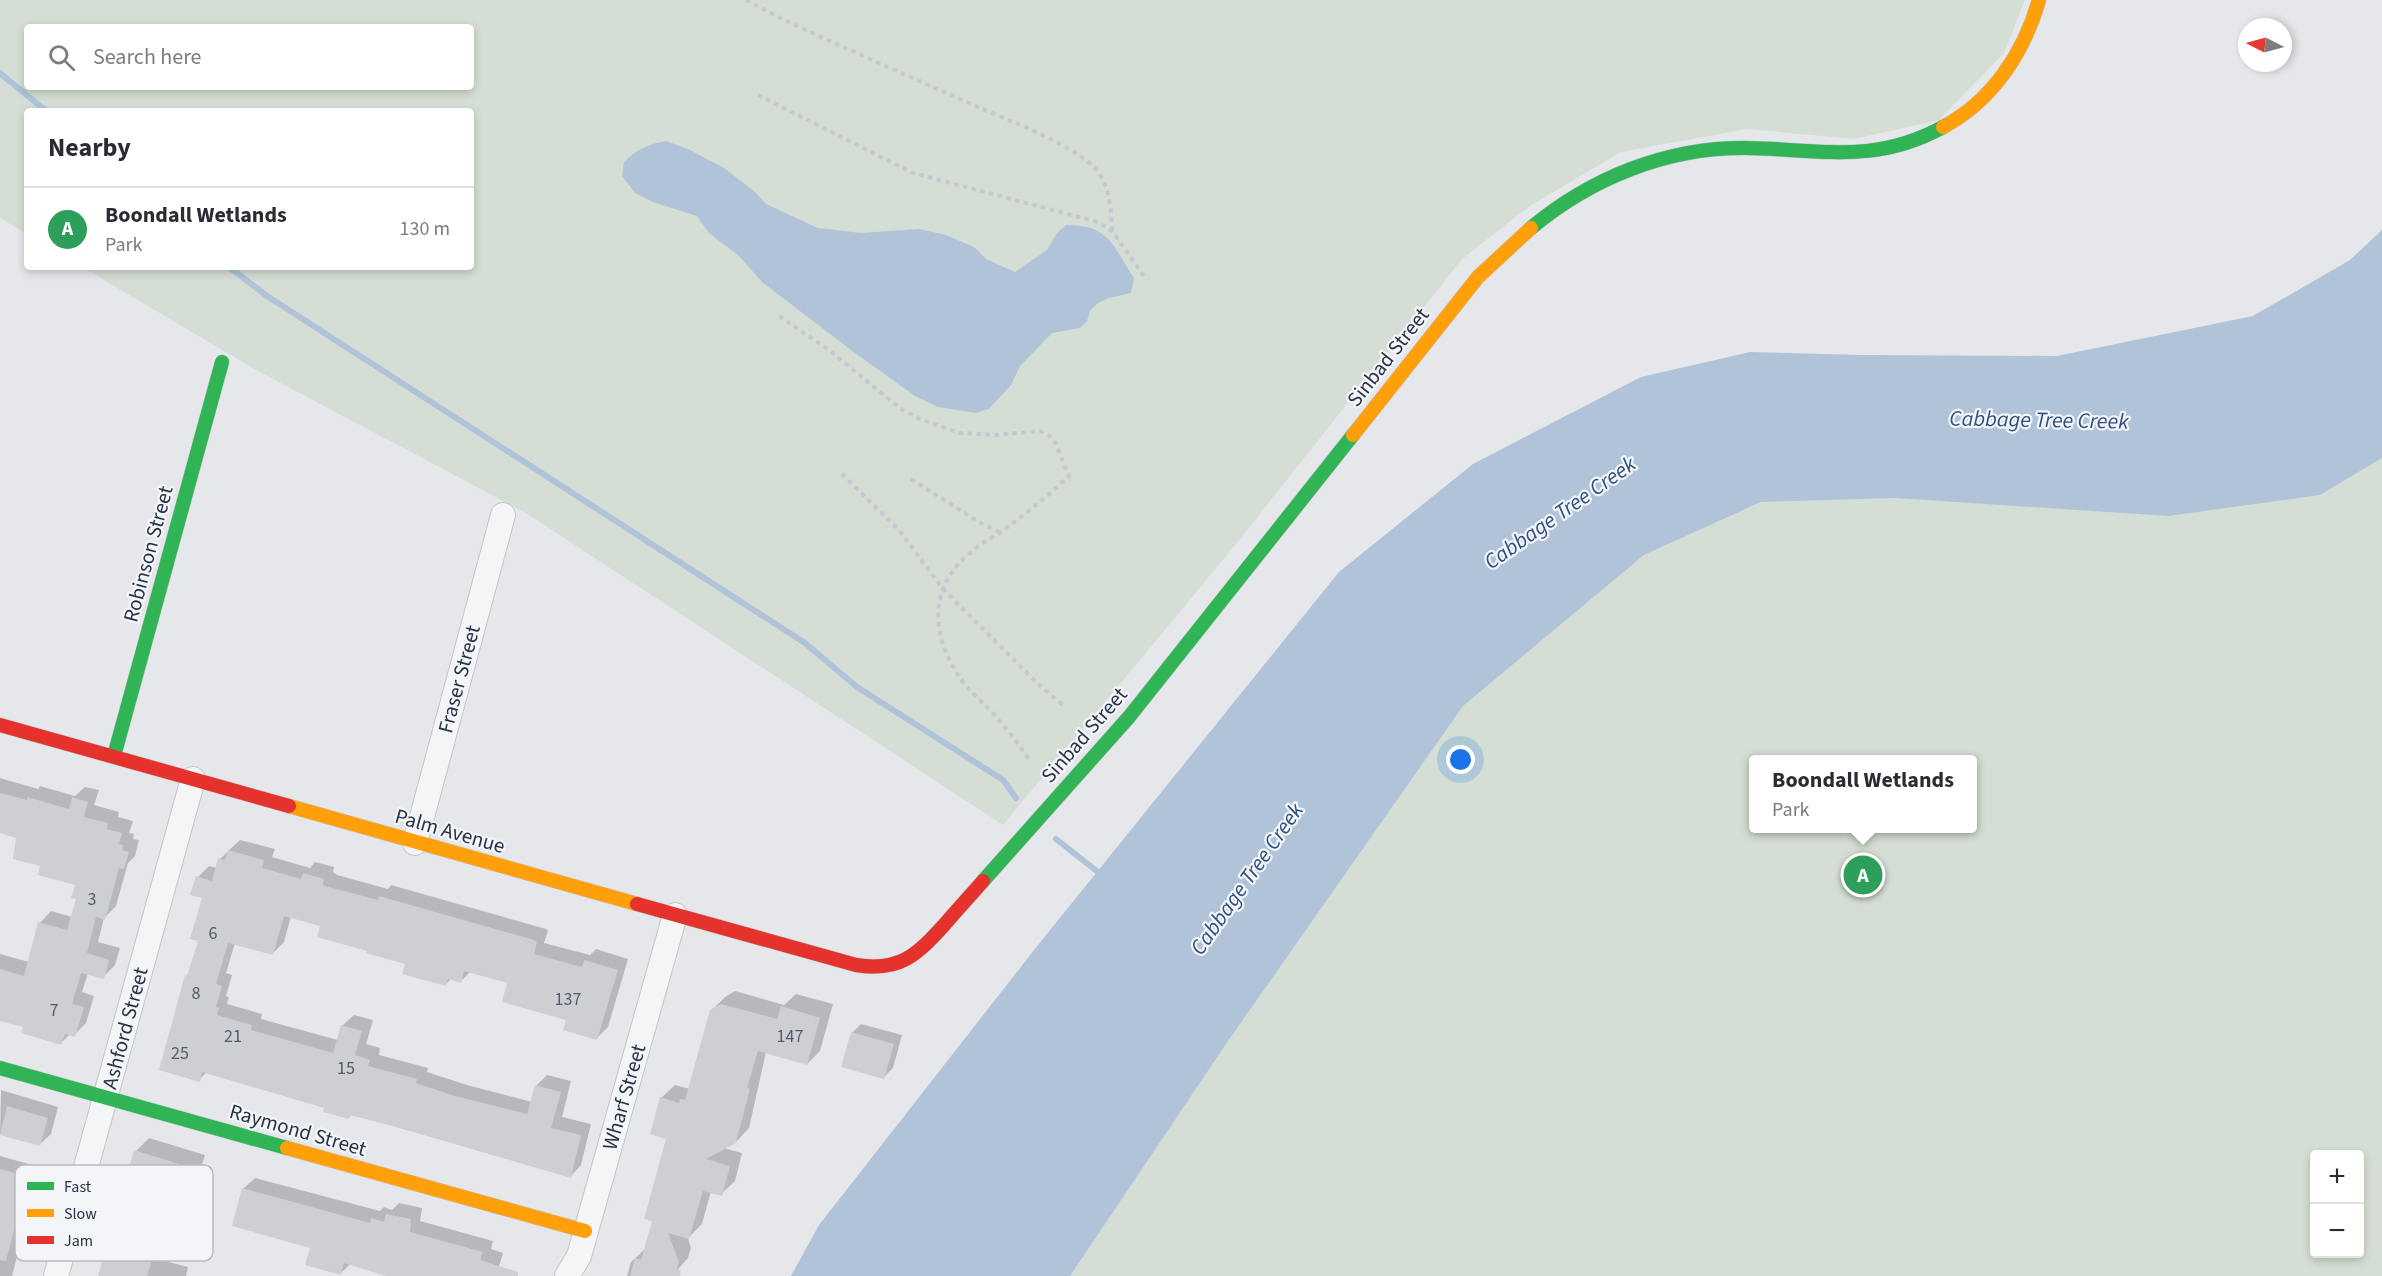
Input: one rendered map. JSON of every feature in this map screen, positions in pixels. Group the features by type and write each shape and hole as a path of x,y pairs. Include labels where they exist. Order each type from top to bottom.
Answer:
{"street":[{"name":"Sinbad Street","path":"890,967 907,961 927,944 1129,717 1478,278 1521,235 1586,190 1613,176 1663,159 1723,149 1846,152 1900,146 1923,138 1968,112 2000,79 2026,39 2039,0"},
{"name":"Robinson Street","path":"114,756 222,362"},
{"name":"Fraser Street","path":"415,843 503,515"},
{"name":"Palm Avenue","path":"0,725 856,965 868,968 890,967"},
{"name":"Ashford Street","path":"87,1165 193,780"},
{"name":"Wharf Street","path":"567,1276 579,1256 675,915"},
{"name":"Raymond Street","path":"0,1068 585,1231"},
{"name":"Ashford Street","path":"56,1276 60,1261"}],"path":[{"path":"746,0 784,21 1020,125 1082,157 1095,168 1105,183 1110,204 1112,231"},
{"path":"758,95 913,173 1098,222 1112,231 1146,279"},
{"path":"779,316 829,350 901,409 922,420 960,433 995,435 1040,431 1054,440 1069,476 1043,500 1000,533 974,549 961,561 938,601 937,618 940,638 951,661 963,681 1014,737 1029,759"},
{"path":"842,474 899,530 943,589 1036,682 1064,706"},
{"path":"912,479 978,522 1000,533"}],"shaded area":[{"path":"0,0 2025,0 2004,53 1939,120 1854,139 1747,129 1621,152 1528,207 1462,259 1236,544 1003,825 526,513 256,370 87,270 474,270 474,108 24,108 24,232 0,218"},
{"path":"2382,458 2382,1276 1069,1276 1226,1044 1463,706 1644,555 1761,502 1896,498 2320,495"}],"water":[{"path":"666,141 688,149 724,168 755,192 766,204 818,228 861,233 919,229 946,235 974,247 986,259 1015,272 1047,250 1057,233 1066,225 1092,229 1108,239 1134,278 1131,293 1098,303 1090,311 1087,321 1080,328 1052,333 1020,366 1011,385 989,409 976,413 938,407 915,396 762,282 739,256 709,233 697,216 653,202 635,193 622,176 624,162 643,148"},
{"name":"Cabbage Tree Creek","path":"2382,230 2382,458 2320,495 2168,516 1896,498 1761,502 1644,555 1463,706 1226,1044 1070,1276 791,1276 819,1225 1038,945 1339,572 1473,464 1641,377 1750,352 2057,356 2253,316 2350,260"}],"building":[{"path":"0,793 27,800 27,797 69,809 72,797 88,802 84,817 108,823 107,829 122,833 119,844 123,845 122,850 129,852 124,869 119,868 105,920 96,917 87,953 109,960 104,979 81,973 72,1004 84,1007 75,1037 65,1034 61,1045 21,1033 23,1027 0,1021 0,969 24,976 38,922 67,930 76,899 71,898 75,885 38,875 40,866 13,859 16,838 0,833"},
{"path":"228,850 264,860 262,868 301,879 303,873 324,879 325,886 378,900 379,896 534,940 537,942 534,954 582,967 584,960 618,970 597,1040 563,1030 566,1020 502,1002 507,983 464,971 461,983 448,979 446,986 402,974 405,964 317,937 320,926 284,916 273,955 228,943 216,984 222,986 216,1007 219,1008 217,1015 252,1025 251,1030 333,1053 341,1025 362,1031 355,1055 370,1060 368,1066 417,1079 416,1083 455,1096 527,1114 535,1085 561,1092 551,1128 581,1135 571,1178 404,1129 350,1115 349,1119 323,1112 324,1108 202,1072 200,1082 159,1070 185,975 187,976 198,941 190,939 202,898 190,895 196,876 212,881 218,858 225,860"},
{"path":"721,1004 777,1019 781,1006 820,1018 807,1065 758,1051 747,1088 750,1089 736,1143 706,1159 730,1166 722,1196 703,1191 689,1239 668,1233 679,1262 677,1269 681,1270 680,1276 630,1276 635,1258 641,1260 652,1221 644,1219 666,1139 650,1134 660,1097 679,1103 680,1099 685,1100 710,1010"},
{"path":"851,1032 894,1044 884,1079 841,1067"},
{"path":"7,1106 48,1118 40,1146 0,1135"},
{"path":"134,1150 182,1165 130,1165"},
{"path":"0,1169 15,1173 15,1227 6,1261 0,1260"},
{"path":"242,1188 370,1223 371,1218 384,1222 386,1214 411,1219 410,1232 483,1252 480,1260 518,1272 518,1276 386,1276 344,1263 341,1275 305,1265 310,1248 232,1226"},
{"path":"102,1261 152,1261 147,1276 98,1276"}],"waterway":[{"path":"0,73 42,108"},
{"path":"233,270 267,296 805,643 857,687 1003,780 1016,798"},
{"path":"1056,839 1103,876"}],"traffic: fast":[{"path":"1531,228 1554,210 1605,180 1659,160 1717,149 1870,151 1918,139 1943,127"},
{"path":"114,756 222,362"},
{"path":"983,881 1129,717 1353,435"},
{"path":"0,1068 287,1148"}],"traffic: slow":[{"path":"1943,127 1977,104 2004,74 2025,39 2039,0"},
{"path":"1353,435 1478,277 1531,228"},
{"path":"289,806 637,904"},
{"path":"287,1148 585,1231"}],"traffic: jam":[{"path":"0,725 289,806"},
{"path":"637,904 856,965 871,967 896,963 916,952 945,924 983,881"}],"place":[{"name":"Boondall Wetlands","path":"1863,875"}]}
